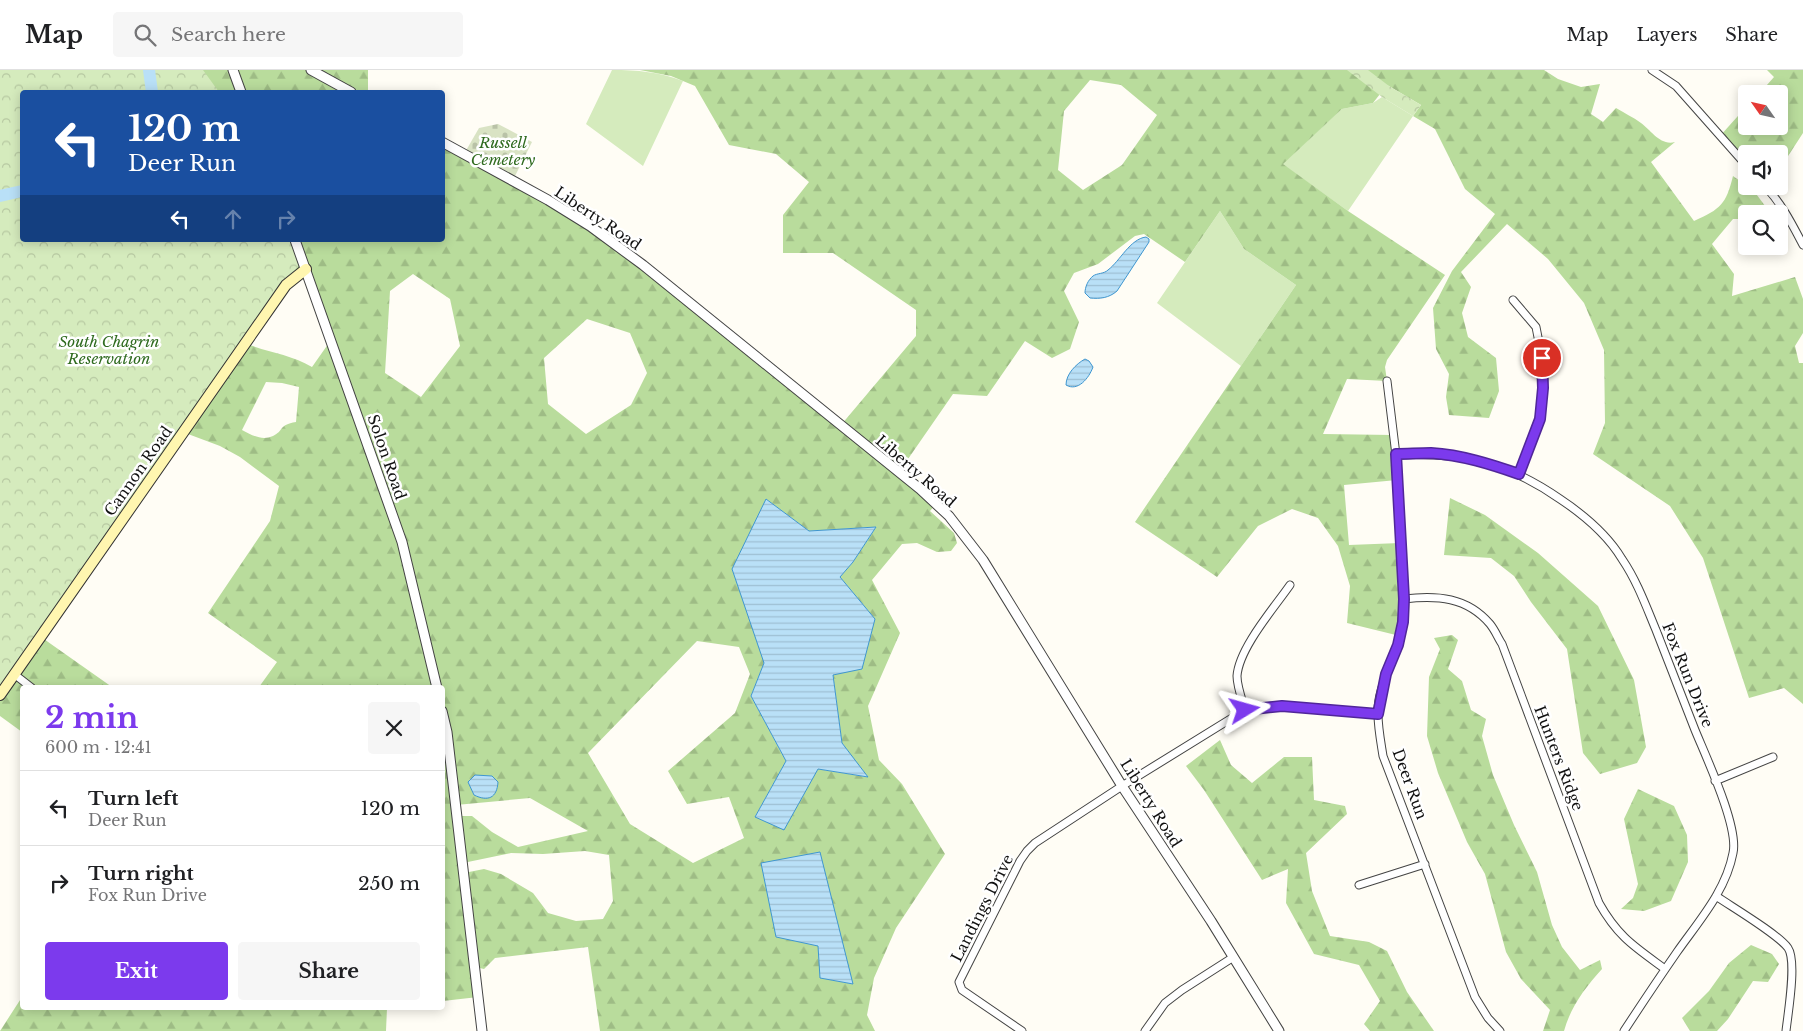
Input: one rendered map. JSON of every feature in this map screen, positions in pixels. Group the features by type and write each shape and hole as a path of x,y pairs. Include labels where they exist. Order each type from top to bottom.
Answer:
{"main road":[{"name":"Cannon Road","path":"0,695 286,285 306,269"}],"street":[{"path":"233,70 241,90"},
{"path":"311,70 347,90"},
{"path":"1652,70 1676,86 1738,156"},
{"name":"Liberty Road","path":"445,144 548,200 590,226 643,265 913,484 949,516 982,560 1122,786 1211,922 1279,1031"},
{"path":"1774,195 1803,245"},
{"name":"Solon Road","path":"296,242 402,542 436,685"},
{"path":"1513,300 1536,327 1542,358 1543,388 1540,419 1519,474"},
{"name":"Deer Run","path":"1387,381 1396,454 1404,599 1403,622 1398,645 1386,674 1378,714 1383,756 1475,997 1488,1018 1500,1031"},
{"name":"Fox Run Drive","path":"1396,454 1430,453 1458,456 1484,462 1519,474 1539,484 1577,510 1600,531 1622,558 1640,592 1715,781 1734,838 1734,852 1729,872 1716,896 1624,1031"},
{"path":"1290,585 1244,651 1239,664 1237,678 1245,710 1282,706 1378,714"},
{"name":"Hunters Ridge","path":"1404,599 1429,596 1451,599 1478,613 1491,625 1502,644 1599,903 1620,935 1665,969"},
{"path":"14,674 28,685"},
{"name":"Landings Drive","path":"1022,1031 962,990 959,982 1020,861 1035,843 1122,786 1245,710"},
{"path":"445,727 482,1031"},
{"path":"1715,781 1773,757"},
{"path":"1360,885 1425,864"},
{"path":"1716,896 1776,937 1788,948 1792,965 1786,1031"},
{"path":"1145,1031 1165,1003 1232,958"}],"green space":[{"name":"South Chagrin Reservation","path":"0,70 203,70 218,90 20,90 20,242 294,242 301,262 0,693"},
{"path":"162,70 368,70 368,90 166,90"},
{"path":"612,70 648,72 666,75 683,81 643,166 586,124"},
{"path":"640,70 1544,70 1558,79 1581,87 1600,84 1591,114 1603,122 1616,108 1641,123 1660,140 1670,143 1675,142 1651,162 1694,221 1710,213 1721,204 1728,193 1733,176 1738,180 1738,195 1757,195 1764,205 1738,205 1738,219 1733,219 1712,244 1734,274 1732,296 1795,277 1803,299 1803,333 1795,346 1799,363 1803,363 1803,704 1784,688 1749,698 1703,558 1670,506 1593,454 1605,423 1604,350 1584,303 1548,259 1507,224 1461,272 1471,287 1462,313 1468,337 1496,358 1499,391 1489,418 1449,415 1446,397 1449,374 1436,349 1433,308 1452,271 1495,214 1465,189 1435,129 1413,116 1421,105 1387,85 1373,103 1342,109 1283,164 1348,211 1445,275 1387,360 1385,367 1387,381 1347,379 1323,434 1393,435 1397,480 1344,485 1349,545 1400,543 1402,573 1400,636 1347,623 1350,586 1338,546 1318,518 1292,509 1258,526 1217,577 1135,522 1296,285 1244,249 1220,211 1185,262 1144,234 1135,236 1098,264 1074,273 1064,291 1079,322 1070,349 1052,358 1025,341 987,396 953,394 899,472 936,504 930,511 954,533 957,543 951,551 937,552 917,543 902,544 872,580 900,633 868,706 879,760 902,784 945,854 896,928 874,978 867,1015 875,1031 600,1031 588,947 495,958 484,969 475,967 478,997 445,1001 445,685 260,685 277,662 208,613 270,521 279,486 240,457 220,446 188,434 250,345 289,357 312,367 331,340 306,269 286,285 41,637 109,685 20,685 20,731 0,716 0,224 20,239 20,242 445,242 445,143 590,226 841,425 916,336 916,310 833,253 783,253 783,215 809,182 776,154 729,145 695,86 671,76","holes":["1090,80 1121,85 1157,115 1122,165 1083,190 1058,170 1064,111","413,274 450,299 460,346 421,397 385,373 390,291","587,319 630,333 647,373 631,405 586,434 548,404 544,358","266,382 299,387 296,422 284,426 273,436 265,438 257,437 242,430","766,499 809,531 876,527 853,562 840,577 875,619 833,675 842,743 867,777 818,769 755,817 786,761 751,696 764,663","697,641 739,647 750,674 735,713 668,771 687,804 729,797 744,838 693,863 630,824 588,753","530,798 588,831 518,847 492,832 472,816 457,816 456,805","585,851 609,855 613,901 603,919 576,921 548,913 533,893 501,874 484,869 464,873 463,863 511,853 543,854","818,946 853,984 821,978"]},
{"path":"1347,70 1368,70 1389,86 1421,105 1413,116 1382,97"},
{"path":"1767,70 1803,70 1803,133 1788,156 1788,145 1738,145 1738,156 1720,136 1738,116 1738,135 1788,135 1788,85 1767,85 1774,77"},
{"path":"1382,97 1413,116 1348,211 1282,164 1342,109 1373,103"},
{"name":"Russell Cemetery","path":"498,124 532,142 513,180 464,154 479,128"},
{"path":"1220,211 1244,249 1296,285 1241,366 1157,303"},
{"path":"1450,498 1485,515 1538,553 1598,606 1634,680 1646,747 1637,763 1600,774 1583,753 1567,649 1531,602 1514,576 1491,558 1444,555"},
{"path":"1452,635 1458,640 1448,669 1462,681 1471,710 1486,719 1482,736 1493,775 1514,825 1537,872 1552,925 1562,947 1580,970 1600,960 1602,969 1579,998 1570,1013 1564,1031 1543,1031 1550,1010 1521,979 1506,952 1485,874 1467,842 1438,773 1427,736 1429,677 1440,649 1434,638"},
{"path":"1220,740 1231,765 1252,783 1284,757 1312,757 1314,800 1345,806 1347,814 1306,853 1312,891 1330,936 1369,942 1387,951 1407,992 1434,1031 1370,1031 1364,1024 1380,1001 1359,965 1314,954 1286,903 1288,869 1262,880 1204,790 1186,766"},
{"path":"1638,789 1674,806 1687,835 1688,862 1671,901 1644,911 1621,909 1633,898 1638,884 1624,819"},
{"path":"1751,945 1772,954 1779,964 1768,982 1753,981 1728,1019 1717,1031 1690,1031 1682,1018 1709,991 1729,963"},
{"path":"20,1000 20,1010 387,1010 386,1031 0,1031"}],"water":[{"path":"1146,237 1149,239 1149,242 1117,291 1108,297 1097,298 1090,298 1085,293 1091,278 1106,271 1130,246"},
{"path":"1085,359 1093,367 1089,375 1083,383 1075,387 1066,385 1072,370"},
{"path":"766,499 809,531 876,527 853,562 840,577 875,619 862,669 833,675 842,743 868,777 818,769 784,830 755,817 786,761 751,696 764,663 732,569"},
{"path":"475,775 492,776 498,782 494,795 484,798 474,795 468,782"},
{"path":"820,852 853,984 820,978 818,946 776,937 761,863"}],"waterway":[{"path":"149,70 152,90"},
{"path":"0,196 20,191"}],"route":[{"path":"1245,710 1282,706 1378,714 1386,674 1398,645 1403,622 1404,599 1396,454 1430,453 1458,456 1484,462 1519,474 1540,419 1543,388 1542,358"}]}
